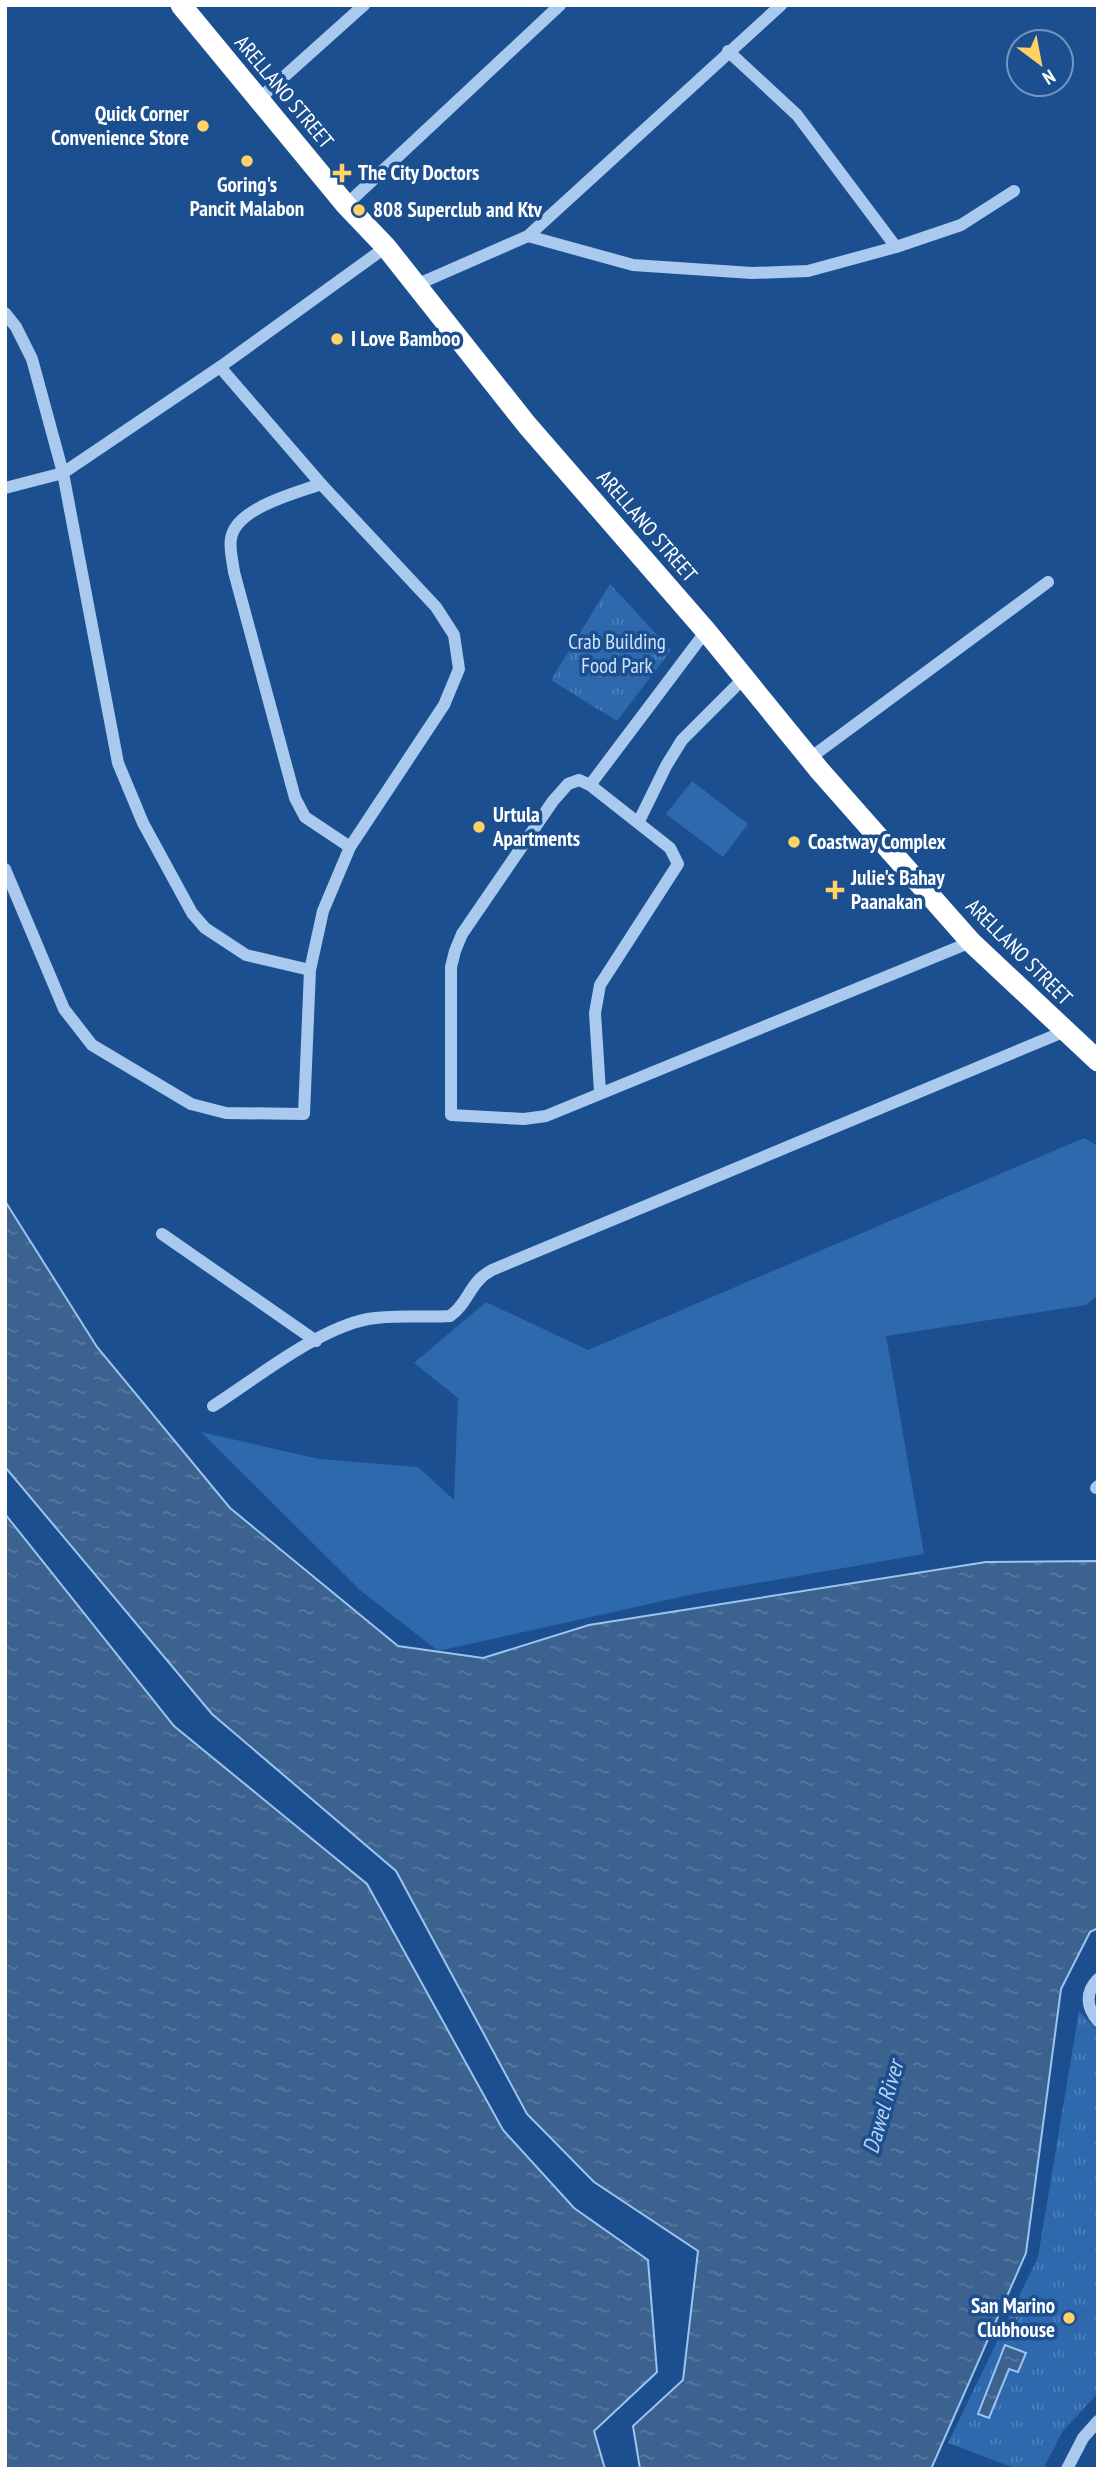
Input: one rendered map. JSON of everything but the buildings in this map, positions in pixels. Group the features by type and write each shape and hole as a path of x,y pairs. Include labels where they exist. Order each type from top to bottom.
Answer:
{"highway":[{"name":"ARELLANO STREET","path":"181,5 346,205 386,247 527,425 706,631 810,758 971,942 1063,1032 1093,1054"}],"street":[{"path":"258,100 364,5"},
{"path":"346,205 560,5"},
{"path":"416,285 528,236 781,5"},
{"path":"728,51 797,115 896,247"},
{"path":"528,236 633,265 752,273 808,271 896,247 961,225 1014,191"},
{"path":"5,488 63,472 220,367 386,247"},
{"path":"5,313 16,327 32,359 63,472 118,764 144,823 186,904 205,928 246,955 310,970"},
{"path":"5,869 64,1009 92,1045 191,1104 226,1113 304,1114 310,970 323,911 350,847 444,705 459,669 454,635 436,607 321,484 220,367"},
{"path":"321,484 257,508 239,524 231,538 234,572 295,798 305,817 350,847"},
{"path":"810,758 1048,582"},
{"path":"590,785 706,631"},
{"path":"639,821 682,740 744,678"},
{"path":"600,1092 595,1013 600,985 678,864 670,848 590,785 579,780 568,784 553,801 462,934 454,951 451,967 451,1115 524,1119 546,1116 971,942"},
{"path":"212,1406 316,1341 356,1322 372,1318 450,1316 458,1310 478,1277 492,1269 1063,1032"},
{"path":"162,1234 316,1341"},
{"path":"1098,1979 1090,1987 1088,2001 1098,2021"},
{"path":"1067,2469 1083,2438 1098,2421"}],"green space":[{"name":"Crab Building Food Park","path":"610,584 671,650 617,721 551,680"},
{"path":"692,781 748,824 723,857 666,814"},
{"path":"1084,1138 1098,1146 1098,1295 1086,1305 886,1336 924,1554 694,1594 438,1651 360,1590 201,1432 319,1459 418,1467 454,1500 458,1398 414,1363 486,1302 588,1350"},
{"path":"1079,2011 1098,2031 1098,2393 1063,2431 1043,2469 1017,2469 948,2443 1038,2257"}],"water":[{"name":"Dawel River","path":"5,1201 97,1347 230,1508 398,1646 483,1658 589,1625 986,1562 1098,1561 1098,1928 1090,1932 1061,1989 1026,2253 931,2469 640,2469 633,2426 683,2380 698,2251 594,2182 527,2114 396,1871 212,1714 5,1467"},
{"path":"5,1514 174,1726 367,1884 503,2130 574,2208 648,2260 657,2372 594,2431 605,2469 5,2469"},
{"path":"1005,2345 1026,2353 1018,2372 1009,2369 989,2418 978,2414"}],"place":[{"name":"Quick Corner Convenience Store","path":"203,126"},
{"name":"Goring's Pancit Malabon","path":"247,161"},
{"name":"The City Doctors","path":"342,173"},
{"name":"808 Superclub and Ktv","path":"359,210"},
{"name":"I Love Bamboo","path":"337,339"},
{"name":"Urtula Apartments","path":"479,827"},
{"name":"Coastway Complex","path":"794,842"},
{"name":"Julie's Bahay Paanakan","path":"835,890"},
{"name":"San Marino Clubhouse","path":"1069,2318"}]}
